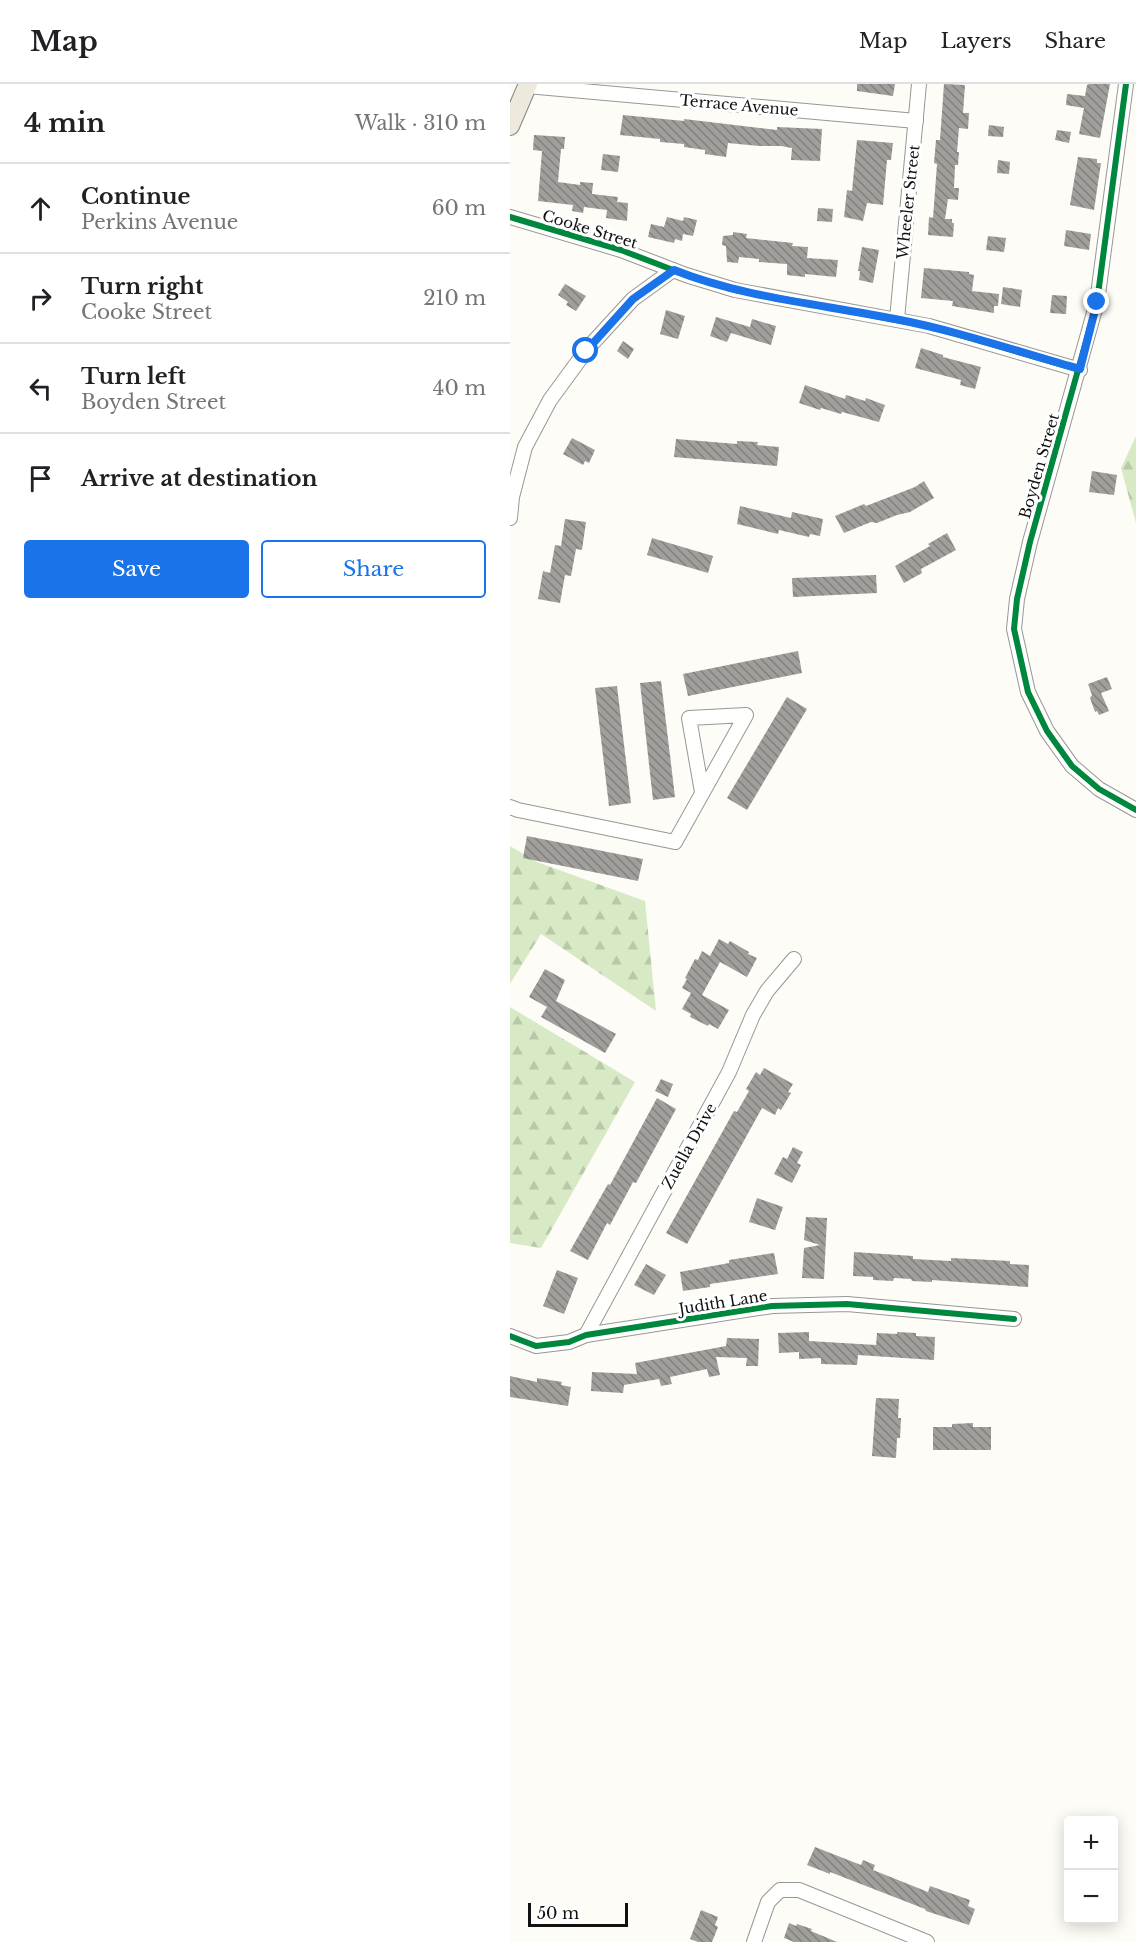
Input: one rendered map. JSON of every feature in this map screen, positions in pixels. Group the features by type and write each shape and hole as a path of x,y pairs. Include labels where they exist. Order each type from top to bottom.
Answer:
{"main road":[{"path":"510,126 527,85"}],"street":[{"name":"Wheeler Street","path":"897,319 919,84"},
{"name":"Boyden Street","path":"1126,84 1097,302 1030,543 1017,598 1014,629 1028,692 1047,731 1072,766 1099,789 1136,810"},
{"name":"Terrace Avenue","path":"527,85 916,121"},
{"name":"Cooke Street","path":"510,217 621,250 718,285 929,326 1080,369"},
{"path":"510,518 512,497 525,447 550,400 588,348 633,299 674,270"},
{"path":"510,807 675,842 746,715 689,717 702,792"},
{"name":"Zuella Drive","path":"586,1335 729,1072 753,1016 767,991 794,959"},
{"name":"Judith Lane","path":"510,1336 536,1346 569,1342 586,1335 772,1306 848,1304 1014,1319"},
{"path":"754,1942 768,1902 780,1890 799,1890 927,1942"}],"green space":[{"path":"1136,436 1136,523 1121,468"},
{"path":"510,846 537,862 645,901 656,1011 541,934 510,984"},
{"path":"510,1007 635,1082 541,1248 510,1243"}],"building":[{"path":"857,84 895,84 893,96 857,91"},
{"path":"944,84 965,85 963,113 969,113 968,129 959,128 958,165 955,165 954,188 959,188 958,200 948,199 945,219 952,219 954,223 953,237 928,235 929,217 933,218 937,164 934,163 936,140 940,140"},
{"path":"1089,84 1110,84 1100,138 1079,134 1084,108 1066,105 1067,94 1085,96"},
{"path":"623,115 684,121 684,119 777,130 777,127 822,129 820,161 791,160 792,148 781,146 728,143 726,157 705,154 705,150 684,147 684,144 660,142 660,139 620,135"},
{"path":"989,125 1004,127 1003,137 988,136"},
{"path":"1057,130 1071,132 1069,143 1055,140"},
{"path":"534,135 565,137 564,149 561,149 558,182 580,185 580,182 593,183 592,194 618,197 617,202 628,203 627,221 606,218 607,210 584,207 583,213 572,211 573,205 538,201 542,151 533,150"},
{"path":"857,140 893,143 891,160 887,160 883,205 867,203 863,221 844,217 847,190 852,191"},
{"path":"603,154 620,156 618,172 601,170"},
{"path":"1078,157 1097,159 1097,163 1101,163 1094,210 1070,205"},
{"path":"998,160 1010,162 1009,174 997,173"},
{"path":"818,208 833,209 832,222 817,221"},
{"path":"667,217 683,221 684,217 697,220 693,236 683,234 682,241 675,239 674,243 648,237 651,224 664,227"},
{"path":"1066,230 1091,234 1089,250 1064,246"},
{"path":"733,232 747,234 746,238 793,243 792,246 808,247 807,258 838,260 836,277 787,275 787,264 759,262 759,259 739,257 738,263 727,262 726,246 722,245 723,236 733,235"},
{"path":"988,236 1006,238 1004,252 986,250"},
{"path":"862,247 879,250 873,283 859,280 860,271 858,271"},
{"path":"924,268 969,272 974,275 972,291 999,294 998,306 994,306 994,313 952,306 953,301 921,298"},
{"path":"565,284 586,296 576,311 566,305 568,302 558,295"},
{"path":"1003,287 1022,290 1020,307 1001,304"},
{"path":"1052,295 1067,296 1066,314 1050,313"},
{"path":"666,310 685,316 678,339 660,334"},
{"path":"716,317 750,327 752,319 776,326 771,345 731,333 727,342 710,336"},
{"path":"623,341 634,349 628,359 617,351"},
{"path":"921,348 943,355 943,357 981,367 975,389 960,385 961,380 915,368"},
{"path":"805,385 845,399 846,395 865,401 866,398 885,405 879,422 842,412 841,414 821,408 820,410 799,403"},
{"path":"572,438 595,450 589,463 585,461 583,465 563,454"},
{"path":"676,439 737,444 737,441 758,442 757,445 779,447 777,466 674,457"},
{"path":"1092,471 1117,475 1114,495 1089,492"},
{"path":"924,481 934,498 910,512 877,523 871,522 844,533 835,516 915,487"},
{"path":"740,506 791,518 792,512 823,519 820,536 810,534 809,537 779,530 778,534 737,524"},
{"path":"565,519 586,522 582,550 576,549 571,576 565,575 560,603 538,599 543,571 550,573 555,545 561,546"},
{"path":"947,533 956,550 921,569 922,573 904,583 895,566 930,546 928,544"},
{"path":"652,538 713,556 708,573 647,555"},
{"path":"876,575 877,593 793,597 792,578"},
{"path":"798,651 802,673 688,696 683,674"},
{"path":"1107,677 1112,689 1101,693 1109,711 1099,715 1097,711 1095,712 1090,698 1092,695 1088,684"},
{"path":"661,681 675,797 653,800 640,683"},
{"path":"617,686 631,803 609,806 595,688"},
{"path":"787,697 807,709 747,810 727,798"},
{"path":"527,836 643,859 638,881 523,858"},
{"path":"719,939 728,944 730,941 757,958 747,977 720,962 702,995 729,1010 718,1029 690,1017 691,1014 682,1009 691,993 682,988 695,959 698,960 702,951 710,956"},
{"path":"545,969 565,980 556,1001 616,1034 605,1053 541,1017 547,1007 529,997"},
{"path":"764,1068 793,1084 788,1092 791,1093 781,1110 778,1108 775,1115 762,1108 687,1244 666,1233 734,1111 737,1112 749,1091 746,1089 756,1072 760,1075"},
{"path":"661,1079 673,1084 668,1097 655,1091"},
{"path":"657,1098 676,1109 636,1183 633,1182 610,1225 607,1223 588,1260 570,1251 608,1184 610,1185"},
{"path":"793,1147 803,1152 797,1163 801,1165 792,1183 774,1174 783,1157 787,1159"},
{"path":"757,1198 783,1207 775,1230 749,1222"},
{"path":"806,1217 827,1218 824,1279 802,1278 804,1248 820,1245 804,1240"},
{"path":"854,1252 913,1256 913,1259 1010,1261 1010,1264 1029,1265 1028,1287 894,1278 893,1281 873,1280 873,1277 853,1276"},
{"path":"774,1253 778,1274 710,1284 710,1287 683,1291 680,1272 729,1263 729,1260"},
{"path":"646,1264 666,1275 654,1295 634,1285"},
{"path":"557,1270 578,1278 564,1314 543,1306"},
{"path":"809,1332 809,1341 876,1345 877,1333 916,1333 916,1336 935,1337 934,1360 858,1355 857,1365 821,1364 821,1358 799,1359 799,1352 779,1353 778,1333"},
{"path":"727,1338 759,1339 758,1366 746,1366 747,1358 716,1357 720,1375 709,1377 707,1369 670,1377 672,1384 661,1386 659,1379 624,1385 623,1393 591,1391 592,1372 637,1374 635,1363 726,1346"},
{"path":"510,1376 537,1382 537,1378 562,1382 561,1385 571,1387 568,1406 510,1397"},
{"path":"876,1398 899,1399 900,1438 897,1438 896,1458 872,1456"},
{"path":"973,1423 973,1427 991,1427 991,1450 933,1450 933,1427 952,1427 952,1424"},
{"path":"815,1847 861,1865 863,1860 875,1865 873,1870 928,1892 930,1886 970,1900 968,1906 975,1909 969,1925 926,1911 807,1865"},
{"path":"701,1910 718,1917 715,1925 718,1927 712,1942 698,1942 690,1939"},
{"path":"789,1923 812,1929 811,1931 837,1942 794,1942 784,1938"}],"cycle path":[{"path":"1126,84 1097,302 1030,542 1017,599 1014,629 1028,692 1047,731 1072,766 1099,789 1136,810"},
{"path":"510,217 621,250 686,275 735,290 929,326 1080,370"},
{"path":"510,1336 536,1346 569,1342 586,1335 772,1306 847,1304 1014,1319"}],"route":[{"path":"586,351 633,299 674,270 751,293 929,326 1080,369 1097,302"}]}
